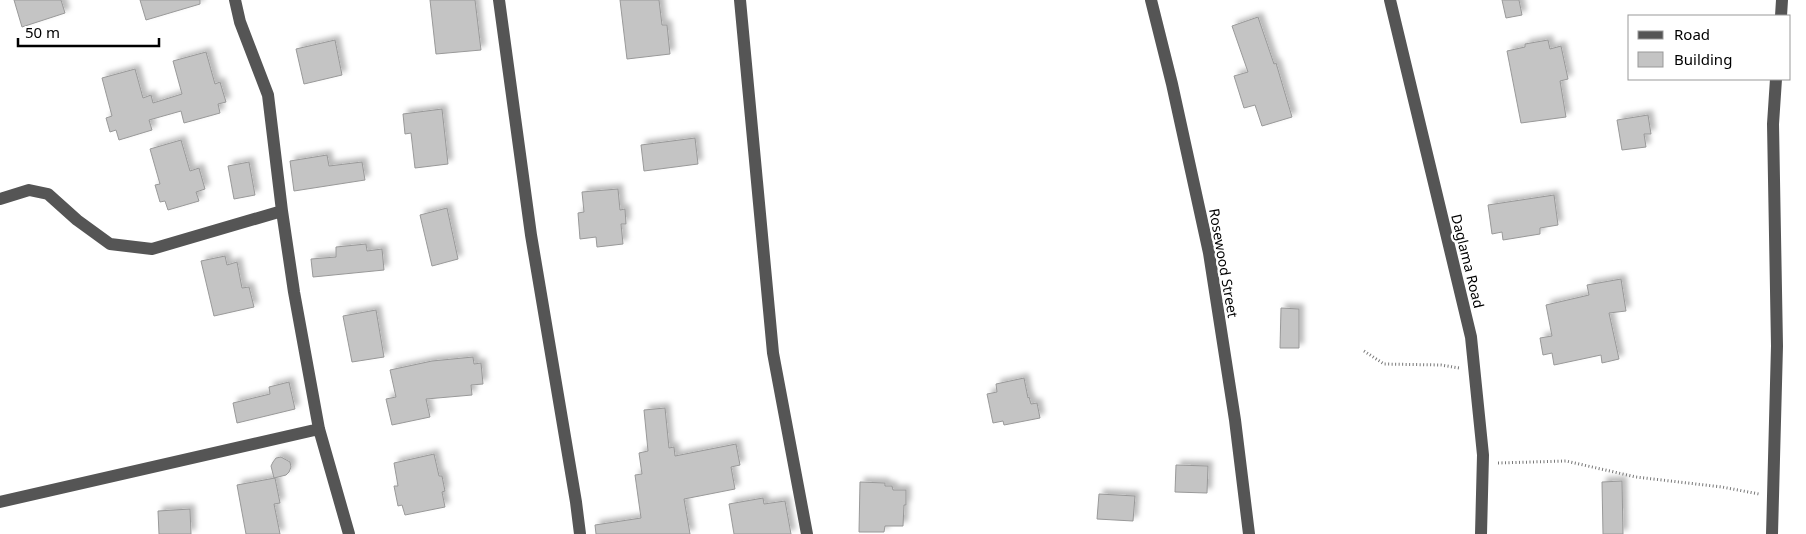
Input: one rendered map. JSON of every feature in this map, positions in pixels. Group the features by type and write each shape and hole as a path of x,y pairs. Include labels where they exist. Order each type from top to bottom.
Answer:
{"street":[{"path":"235,0 240,22 268,95 294,292 319,429 349,534"},
{"path":"499,0 531,235 580,534"},
{"path":"740,0 773,353 807,534"},
{"name":"Rosewood Street","path":"1151,0 1172,84 1209,252 1235,420 1249,534"},
{"name":"Daglama Road","path":"1390,0 1471,336 1483,463 1481,534"},
{"path":"1781,15 1782,0"},
{"path":"1772,534 1777,346 1773,124 1776,80"},
{"path":"0,199 29,190 48,194 77,220 110,244 152,249 282,211"},
{"path":"0,502 319,429"}],"path":[{"path":"1364,351 1384,364 1441,364 1475,372"},
{"path":"1483,463 1566,461 1636,477 1722,487 1773,496"}],"building":[{"path":"14,0 61,0 65,13 22,27"},
{"path":"140,0 200,0 200,4 146,20"},
{"path":"430,0 475,0 481,50 436,54"},
{"path":"620,0 659,0 662,25 667,25 670,54 627,59"},
{"path":"1502,0 1519,0 1522,15 1506,18"},
{"path":"1258,17 1274,64 1276,63 1292,117 1262,126 1255,105 1244,108 1234,76 1248,72 1232,26"},
{"path":"335,40 342,75 304,84 296,49"},
{"path":"1548,40 1550,49 1561,46 1568,79 1560,81 1566,117 1521,123 1507,51 1525,47 1525,44"},
{"path":"206,52 215,84 220,82 226,102 218,104 220,113 184,123 181,111 149,120 152,130 119,140 116,130 110,132 106,118 112,116 102,78 135,69 143,98 151,95 153,103 182,94 173,61"},
{"path":"442,109 448,164 415,168 411,133 405,134 403,114"},
{"path":"1648,115 1651,134 1644,134 1646,147 1622,150 1617,120"},
{"path":"695,138 698,164 644,171 641,145"},
{"path":"181,140 190,171 199,168 205,189 196,192 199,201 168,210 165,201 160,202 155,185 160,184 150,149"},
{"path":"327,155 329,166 362,162 365,180 294,191 290,161"},
{"path":"249,162 255,195 234,199 228,166"},
{"path":"618,189 620,210 625,209 626,224 621,224 623,244 597,247 596,237 580,239 578,213 584,212 582,192"},
{"path":"1554,195 1558,225 1540,228 1540,234 1503,240 1502,232 1492,234 1488,205"},
{"path":"447,208 458,259 432,266 420,215"},
{"path":"366,244 367,251 382,249 384,270 313,277 311,259 336,257 336,247"},
{"path":"225,256 227,265 237,262 242,288 249,287 254,307 214,316 201,261"},
{"path":"1621,279 1626,311 1609,313 1619,359 1602,363 1601,355 1554,365 1552,353 1543,355 1540,338 1552,336 1546,305 1589,295 1587,285"},
{"path":"1281,308 1299,309 1299,348 1280,348"},
{"path":"376,310 384,357 352,362 343,316"},
{"path":"473,357 474,364 481,363 483,384 471,385 472,395 426,399 430,417 392,425 386,399 396,397 390,370 432,361"},
{"path":"1024,378 1028,398 1031,404 1037,403 1040,418 1004,425 1003,421 993,423 987,394 997,392 996,384"},
{"path":"289,382 295,409 237,423 233,403 270,394 269,387"},
{"path":"665,408 669,448 674,447 675,456 736,444 740,465 731,467 735,489 684,499 690,534 596,534 595,525 641,518 635,475 642,474 639,453 648,451 644,410"},
{"path":"434,454 439,476 442,476 445,491 442,492 445,507 405,515 402,505 398,506 394,486 398,486 394,463"},
{"path":"281,457 290,462 291,467 286,475 274,478 271,466 276,458"},
{"path":"1176,465 1208,466 1207,493 1175,492"},
{"path":"275,478 280,503 274,504 280,534 246,534 237,485"},
{"path":"1622,481 1623,534 1603,534 1602,482"},
{"path":"860,482 885,483 885,486 892,486 893,490 906,490 903,526 885,526 884,532 859,532"},
{"path":"1099,494 1135,496 1133,521 1097,519"},
{"path":"763,498 764,504 785,501 791,534 734,534 729,504"},
{"path":"190,509 191,534 159,534 158,511"}]}
